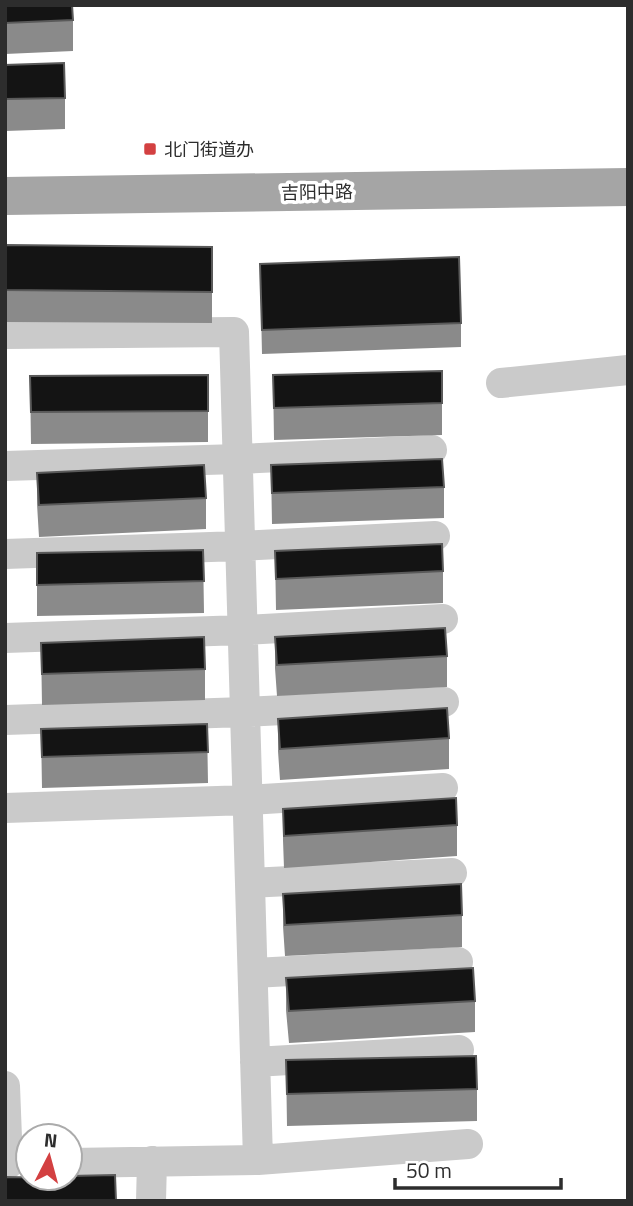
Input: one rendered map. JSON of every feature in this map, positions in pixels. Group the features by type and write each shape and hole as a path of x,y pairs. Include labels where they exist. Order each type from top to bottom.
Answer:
{"main road":[{"name":"吉阳中路","path":"5,196 628,187"},
{"name":"吉阳中路","path":"5,219 628,214"}],"street":[{"path":"5,334 234,332 258,1160"},
{"path":"501,383 628,370"},
{"path":"5,466 432,450"},
{"path":"5,554 435,536"},
{"path":"5,638 443,620"},
{"path":"5,720 444,702"},
{"path":"5,808 248,800 443,788"},
{"path":"250,883 452,873"},
{"path":"253,973 458,962"},
{"path":"255,1062 459,1050"},
{"path":"5,1086 14,1163"},
{"path":"84,1163 258,1160 468,1144"},
{"path":"151,1201 152,1161"}],"building":[{"path":"5,5 72,5 73,20 5,23"},
{"path":"64,63 65,98 5,99 5,65"},
{"path":"5,245 212,247 212,292 5,290"},
{"path":"459,257 461,323 262,330 260,264"},
{"path":"442,371 442,403 274,408 273,375"},
{"path":"208,375 208,411 31,412 30,376"},
{"path":"442,459 444,487 272,493 271,465"},
{"path":"204,465 206,498 39,505 37,473"},
{"path":"442,544 443,571 276,579 275,551"},
{"path":"203,550 204,581 37,585 37,553"},
{"path":"445,628 447,656 277,665 275,637"},
{"path":"204,637 205,669 42,674 41,643"},
{"path":"447,708 449,738 280,749 278,719"},
{"path":"207,724 208,752 42,757 41,729"},
{"path":"456,798 457,825 284,836 283,809"},
{"path":"461,884 462,915 285,925 283,894"},
{"path":"473,968 475,1001 289,1011 286,978"},
{"path":"476,1056 477,1089 287,1094 286,1060"},
{"path":"115,1175 116,1201 5,1201 5,1177 14,1177 14,1192 84,1192 84,1176"}],"place":[{"name":"北门街道办","path":"150,149"}]}
